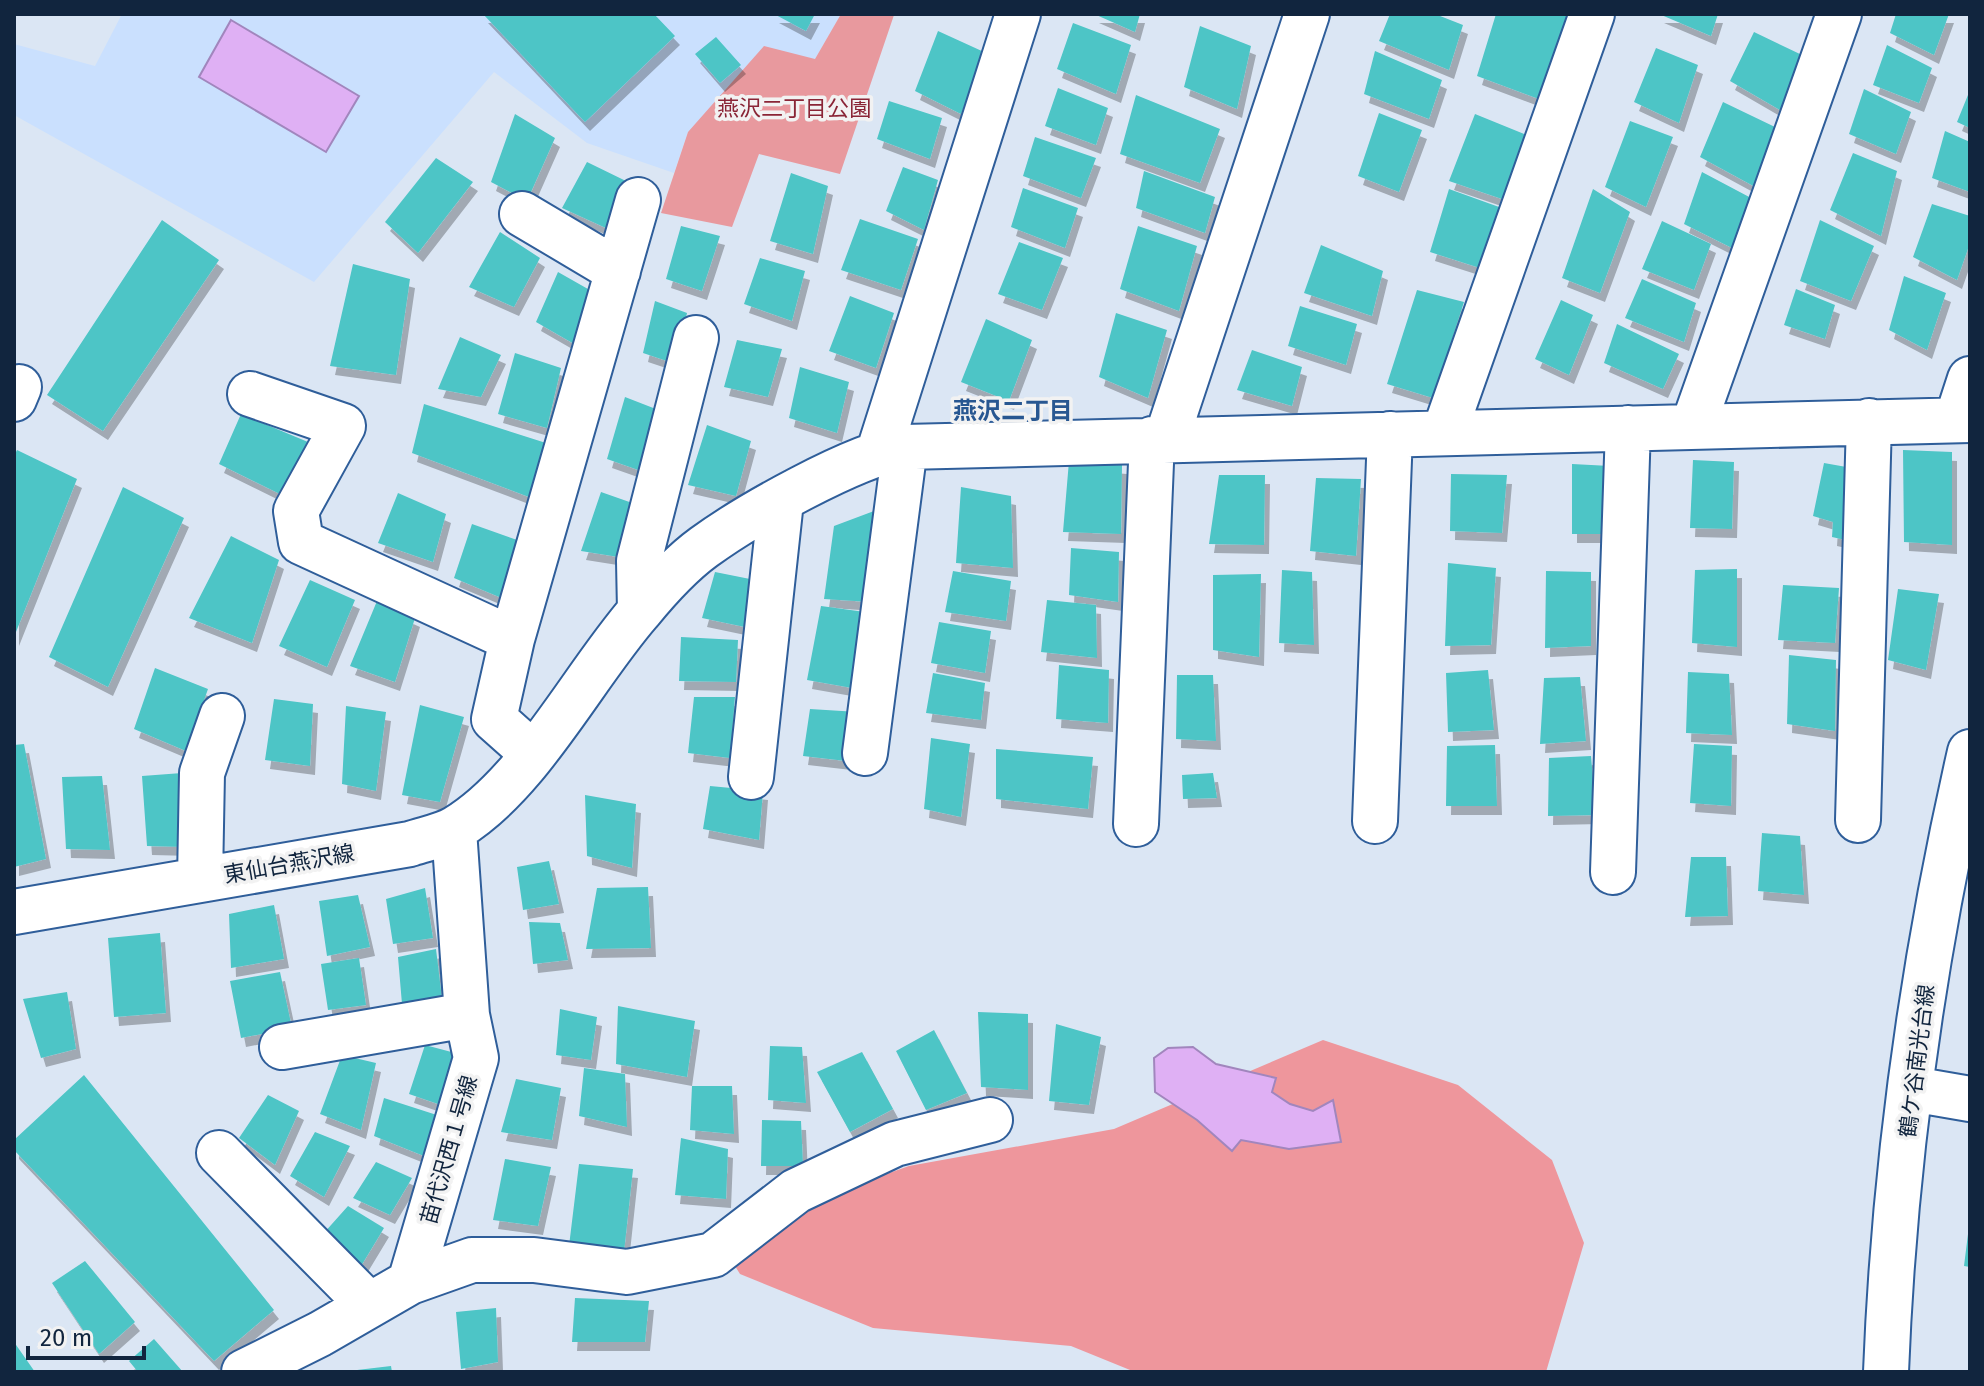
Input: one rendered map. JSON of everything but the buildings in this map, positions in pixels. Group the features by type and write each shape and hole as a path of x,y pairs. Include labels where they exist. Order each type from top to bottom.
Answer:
{"street":[{"path":"865,753 892,449 1018,14"},
{"path":"1136,824 1159,440 1307,14"},
{"path":"1444,433 1592,14"},
{"path":"1693,426 1839,14"},
{"path":"532,753 494,719 512,639 638,200"},
{"path":"522,214 618,271"},
{"path":"640,611 639,561 696,338"},
{"path":"250,394 343,426 296,511 301,542 512,639"},
{"path":"892,449 1869,421 1966,406"},
{"path":"1858,820 1869,421"},
{"path":"1613,872 1628,428"},
{"path":"1375,821 1390,434"},
{"name":"東仙台燕沢線","path":"14,912 410,844 454,830 489,802 532,753 640,611 703,547 781,501 892,449"},
{"path":"751,777 781,501"},
{"path":"200,879 202,773 222,716"},
{"name":"鶴ケ谷南光台線","path":"1886,1372 1889,1305 1912,1089 1942,873 1970,752"},
{"name":"苗代沢西１号線","path":"410,1282 476,1058 467,1015 454,830"},
{"path":"282,1047 467,1015"},
{"path":"1912,1089 1970,1099"},
{"path":"244,1372 410,1282 472,1260 534,1260 627,1272 713,1255 796,1191 895,1144 990,1120"},
{"path":"219,1153 369,1305"}],"shaded area":[{"path":"122,14 841,14 815,59 688,132 674,173 587,143 494,72 314,282 14,115 14,44 95,66"},
{"path":"231,20 359,96 326,152 199,77"},
{"path":"1323,1040 1458,1085 1552,1160 1584,1243 1546,1372 1135,1372 1071,1346 873,1328 740,1274 730,1258 813,1200 909,1166 1114,1129"},
{"path":"1193,1047 1216,1064 1276,1078 1272,1092 1290,1104 1313,1111 1333,1100 1341,1142 1289,1149 1241,1140 1232,1151 1197,1120 1155,1092 1154,1058 1168,1048"}],"green space":[{"name":"燕沢二丁目公園","path":"841,14 894,15 840,174 759,154 732,227 661,213 688,132 764,46 815,59"}],"district":[{"name":"燕沢二丁目","path":"1013,411"}]}
